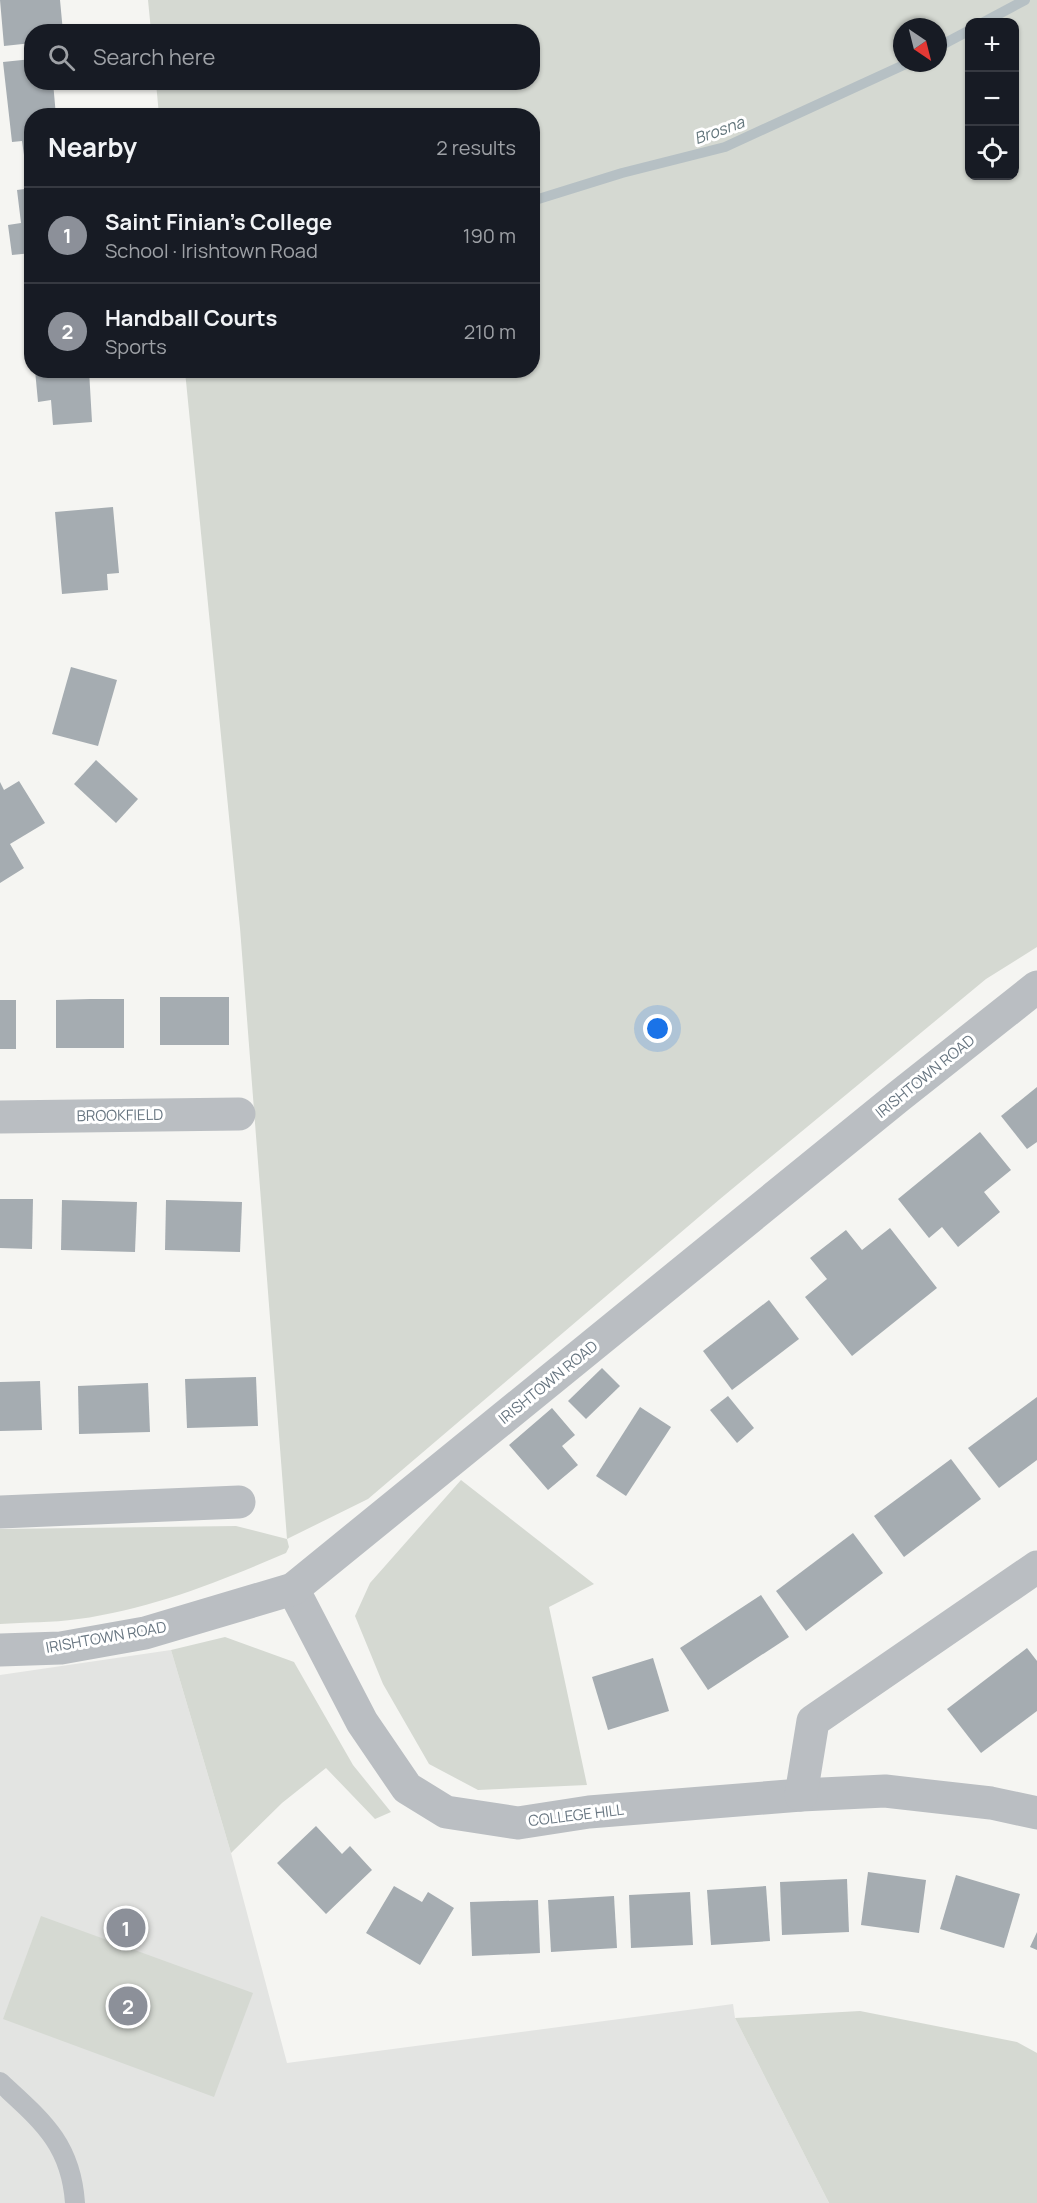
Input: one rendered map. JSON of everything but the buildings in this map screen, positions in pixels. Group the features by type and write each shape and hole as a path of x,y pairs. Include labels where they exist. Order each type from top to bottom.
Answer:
{"street":[{"name":"IRISHTOWN ROAD","path":"0,1650 61,1648 145,1633 293,1589 898,1097 1037,987"},
{"name":"BROOKFIELD","path":"0,1117 240,1114"},
{"path":"0,1512 239,1502"},
{"path":"801,1795 813,1721 1037,1568"},
{"name":"COLLEGE HILL","path":"293,1589 362,1722 407,1788 446,1812 518,1823 589,1812 801,1795 885,1791 991,1803 1037,1813"}],"lane":[{"path":"0,2082 45,2124 56,2141 66,2158 74,2184 75,2203"}],"shaded area":[{"path":"148,0 1037,0 1037,947 986,979 720,1199 368,1499 287,1539 240,928 186,378 540,378 540,108 158,108 157,90 540,90 540,24 150,24"},
{"path":"461,1480 594,1584 549,1607 587,1785 478,1790 429,1764 383,1684 355,1616 370,1583"},
{"path":"236,1526 287,1539 289,1547 286,1553 235,1574 132,1609 68,1620 0,1624 0,1529"},
{"path":"225,1637 294,1662 353,1765 391,1812 375,1819 326,1768 282,1803 231,1853 171,1650"},
{"path":"171,1650 231,1853 287,2063 733,2004 735,2018 829,2203 0,2203 0,1675"},
{"path":"41,1916 253,1993 214,2097 3,2019"},
{"path":"860,2011 1017,2042 1037,2053 1037,2203 829,2203 735,2018"}],"waterway":[{"name":"Brosna","path":"991,18 1025,0"},
{"name":"Brosna","path":"947,42 965,33"},
{"name":"Brosna","path":"540,199 622,173 725,147 893,70"}],"place":[{"name":"Saint Finian's College","path":"126,1928"},
{"name":"Handball Courts","path":"128,2006"}]}
